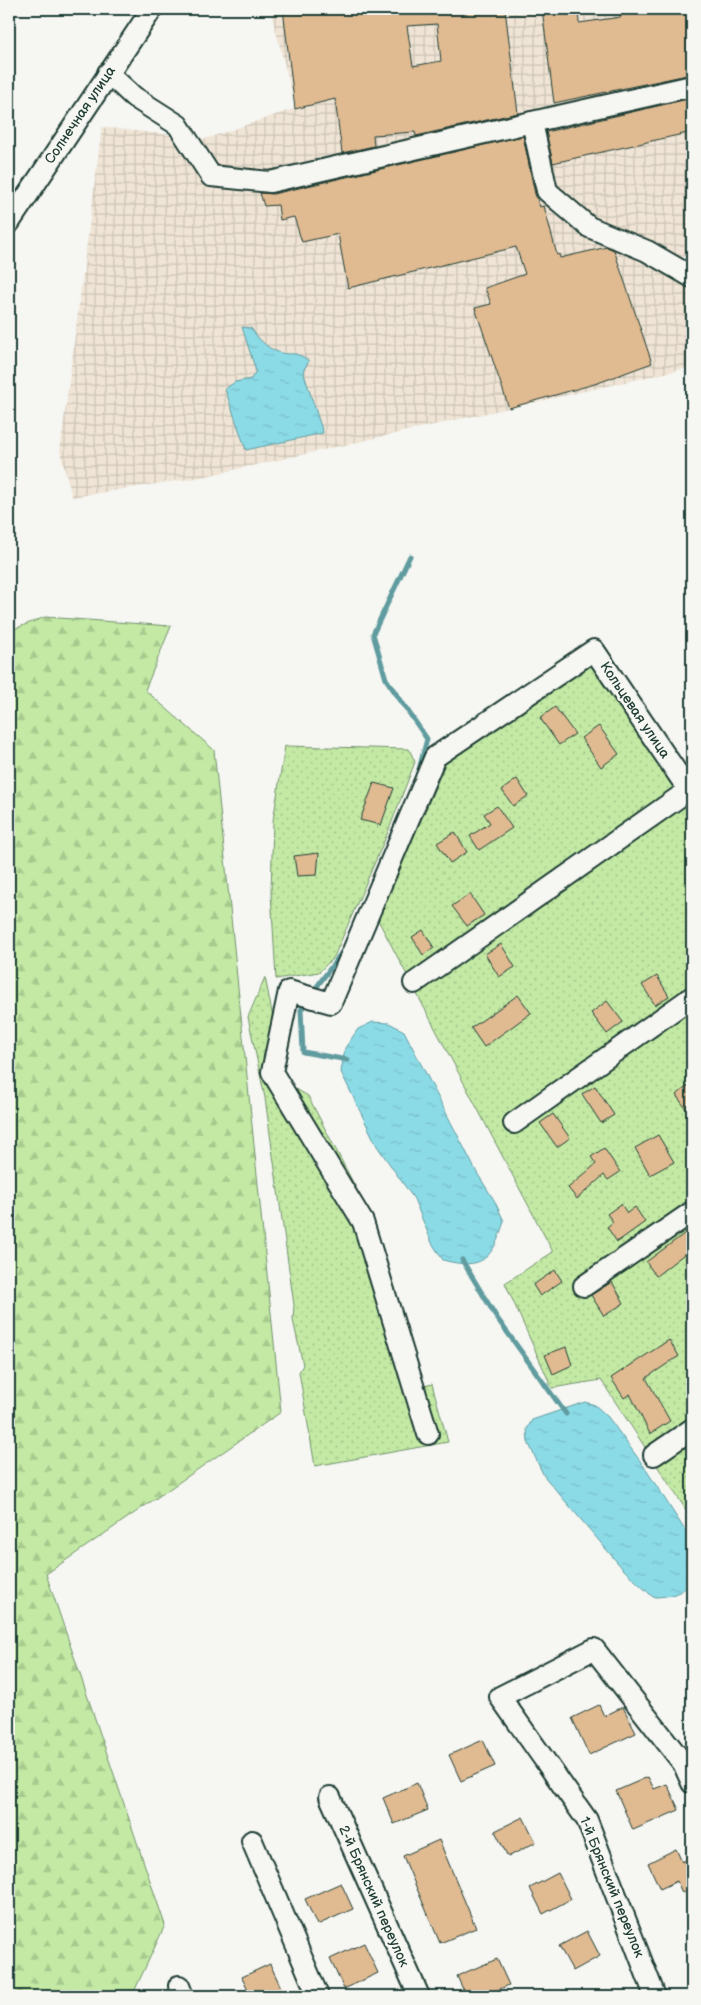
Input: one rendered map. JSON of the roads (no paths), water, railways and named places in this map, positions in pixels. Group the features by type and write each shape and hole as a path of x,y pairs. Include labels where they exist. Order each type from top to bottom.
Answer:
{"street":[{"name":"Солнечная улица","path":"9,223 152,9"},
{"path":"108,73 134,97 178,125 211,176 270,182 692,86"},
{"path":"532,122 547,191 589,227 647,251 692,277"},
{"name":"Кольцевая улица","path":"428,1434 363,1222 272,1072 289,991 331,1003 435,757 594,650 691,792"},
{"path":"414,983 691,792"},
{"path":"514,1123 692,997"},
{"path":"584,1286 692,1212"},
{"path":"654,1455 692,1429"},
{"name":"1-й Брянский переулок","path":"655,1996 587,1820 500,1697 594,1649 683,1763 692,1783"},
{"name":"2-й Брянский переулок","path":"330,1797 419,1996"},
{"path":"252,1841 318,1996"}],"water":[{"path":"242,327 251,328 262,342 270,348 283,353 299,355 309,361 303,371 323,433 246,450 225,389 235,382 251,379 256,371"},
{"path":"373,1022 389,1023 404,1031 477,1173 494,1200 504,1221 500,1234 490,1252 477,1262 468,1264 443,1260 432,1243 414,1199 377,1146 341,1072 345,1048 358,1029"},
{"path":"585,1402 595,1405 608,1417 643,1465 692,1543 692,1582 679,1592 653,1597 623,1569 544,1476 528,1442 527,1429 532,1420"}],"waterway":[{"path":"410,556 373,634 386,679 427,739 417,777"},
{"path":"313,992 342,952"},
{"path":"307,1001 301,1010 303,1052 348,1060"},
{"path":"462,1260 497,1318 566,1414"}]}
